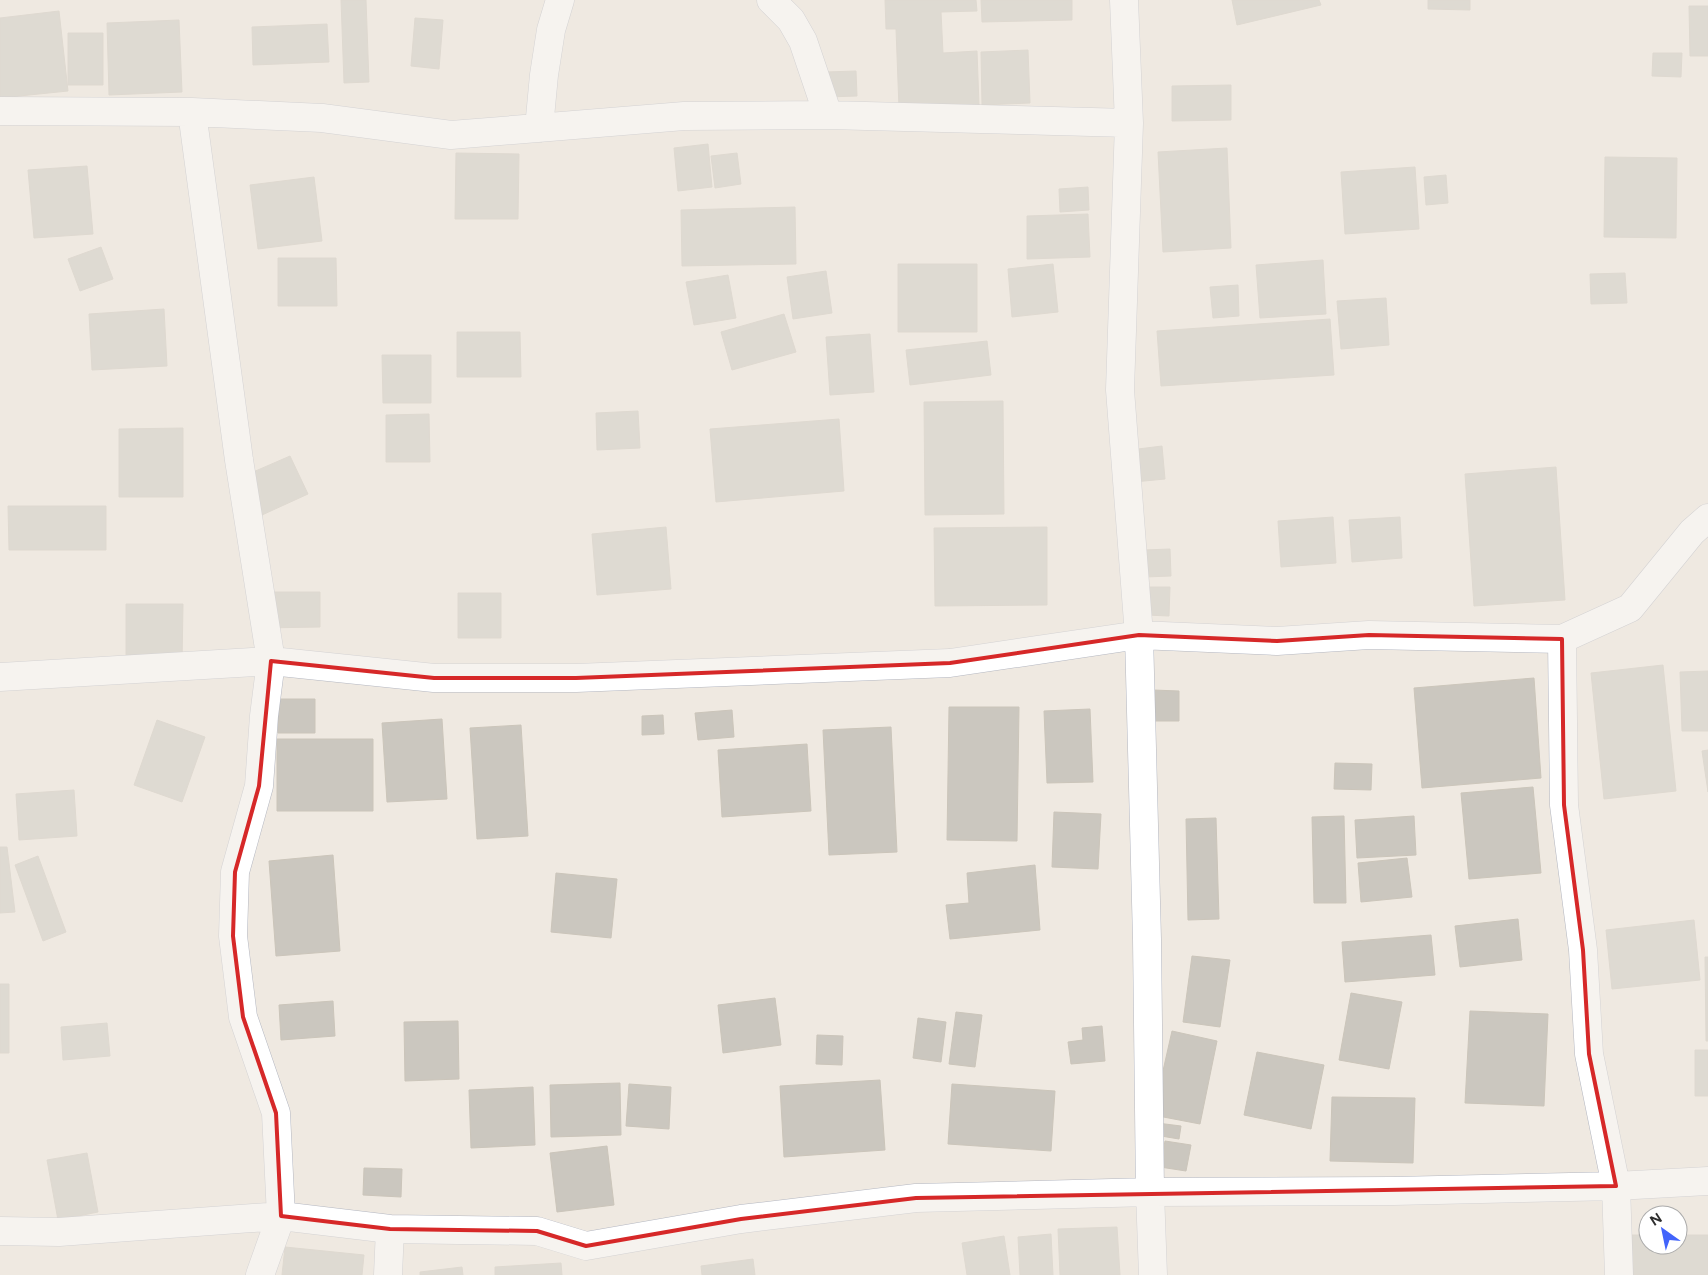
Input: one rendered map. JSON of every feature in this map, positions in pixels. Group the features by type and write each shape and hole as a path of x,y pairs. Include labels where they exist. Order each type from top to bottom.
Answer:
{"street":[{"path":"539,128 551,30 560,0"},
{"path":"771,0 791,20 803,41 828,114"},
{"path":"1124,0 1129,123 1120,390 1139,635 1153,1275"},
{"path":"0,111 192,112 322,118 451,134 684,116 828,114 1129,123"},
{"path":"192,112 239,460 271,661 264,716 259,786 235,872 233,936 243,1018 276,1112 281,1216 260,1275"},
{"path":"0,677 271,661 434,678 576,678 950,663 1139,635 1276,641 1369,635 1562,639 1630,608 1692,532 1708,518"},
{"path":"1562,639 1564,805 1583,950 1589,1054 1616,1186 1619,1275"},
{"path":"0,1231 59,1232 281,1216 390,1229 537,1231 586,1246 741,1219 916,1198 1150,1192 1616,1186 1708,1181"},
{"path":"388,1275 390,1229"}],"highlighted area":[{"path":"1139,635 1277,641 1369,635 1562,639 1564,805 1583,950 1589,1054 1616,1186 916,1198 741,1219 586,1246 537,1231 390,1229 281,1216 276,1113 243,1017 233,936 235,872 259,786 271,661 434,678 576,678 950,663"}],"building":[{"path":"341,0 366,0 369,82 344,83"},
{"path":"885,0 976,0 977,11 941,12 943,53 977,51 979,105 899,108 896,29 886,29"},
{"path":"981,0 1072,0 1072,20 982,22"},
{"path":"1232,0 1319,0 1321,5 1237,25"},
{"path":"1428,0 1470,0 1470,10 1428,9"},
{"path":"1689,6 1708,6 1708,56 1690,56"},
{"path":"59,11 68,91 0,98 0,18"},
{"path":"415,18 443,20 439,69 411,66"},
{"path":"179,20 182,92 109,95 107,23"},
{"path":"327,24 329,62 253,65 252,27"},
{"path":"68,33 103,33 103,85 68,85"},
{"path":"1028,50 1030,103 982,105 981,52"},
{"path":"1653,53 1682,53 1681,77 1652,76"},
{"path":"856,71 857,96 827,97 826,72"},
{"path":"1231,85 1231,120 1172,121 1172,86"},
{"path":"708,144 712,187 678,191 674,148"},
{"path":"1227,148 1231,248 1163,252 1158,152"},
{"path":"456,153 519,154 518,219 455,219"},
{"path":"737,153 741,184 715,188 711,156"},
{"path":"1605,157 1677,158 1676,238 1604,237"},
{"path":"87,166 93,234 34,238 28,170"},
{"path":"1415,167 1419,229 1345,234 1341,172"},
{"path":"1446,175 1448,203 1426,205 1424,177"},
{"path":"314,177 322,241 258,249 250,185"},
{"path":"1088,187 1089,210 1060,212 1059,189"},
{"path":"795,207 796,264 682,266 681,210"},
{"path":"1088,214 1090,257 1027,259 1027,216"},
{"path":"101,247 113,279 80,291 68,259"},
{"path":"278,258 336,258 337,306 278,306"},
{"path":"1323,260 1326,314 1260,318 1256,265"},
{"path":"898,264 977,264 977,332 898,332"},
{"path":"1053,264 1058,312 1012,317 1008,269"},
{"path":"826,271 832,313 793,319 787,277"},
{"path":"1625,273 1627,303 1591,304 1590,274"},
{"path":"728,275 736,318 694,325 686,282"},
{"path":"1238,285 1239,316 1213,318 1210,287"},
{"path":"1386,298 1389,345 1341,349 1337,301"},
{"path":"164,309 167,366 92,370 89,314"},
{"path":"784,314 796,352 732,370 721,332"},
{"path":"1330,319 1334,375 1161,386 1157,331"},
{"path":"457,332 520,332 521,377 457,377"},
{"path":"870,334 874,392 830,395 826,337"},
{"path":"987,341 991,375 910,385 906,350"},
{"path":"382,355 431,355 431,403 383,403"},
{"path":"1003,401 1004,514 925,515 924,402"},
{"path":"638,411 640,448 597,450 596,413"},
{"path":"429,414 430,462 386,462 386,415"},
{"path":"839,419 844,491 716,502 710,429"},
{"path":"183,428 183,497 119,497 119,429"},
{"path":"1162,446 1165,479 1134,482 1130,450"},
{"path":"290,456 308,494 262,515 244,476"},
{"path":"1556,467 1565,600 1474,606 1465,474"},
{"path":"8,506 106,506 106,550 9,550"},
{"path":"1333,517 1336,563 1281,567 1278,521"},
{"path":"1400,517 1402,558 1352,562 1349,520"},
{"path":"666,527 671,589 597,595 592,534"},
{"path":"1047,527 1047,605 935,606 934,528"},
{"path":"1170,549 1171,576 1145,577 1144,550"},
{"path":"1148,587 1170,587 1169,616 1146,615"},
{"path":"262,592 320,592 320,627 262,628"},
{"path":"458,593 501,593 501,638 458,638"},
{"path":"126,604 183,604 182,664 126,664"},
{"path":"1663,665 1676,791 1604,799 1591,673"},
{"path":"1708,671 1708,731 1682,731 1680,672"},
{"path":"1534,678 1541,778 1422,788 1414,688"},
{"path":"1153,690 1179,691 1179,721 1153,721"},
{"path":"278,699 315,699 315,733 278,733"},
{"path":"949,707 1019,707 1017,841 947,840"},
{"path":"1090,709 1093,782 1047,783 1044,711"},
{"path":"732,710 734,737 698,740 695,713"},
{"path":"663,715 664,734 642,735 642,716"},
{"path":"442,719 447,799 387,802 382,723"},
{"path":"157,720 205,737 182,802 134,785"},
{"path":"521,725 528,836 477,839 470,728"},
{"path":"891,727 897,852 829,855 823,730"},
{"path":"277,739 373,739 373,811 277,811"},
{"path":"807,744 811,811 722,817 718,750"},
{"path":"1708,750 1708,792 1702,751"},
{"path":"1335,763 1372,764 1371,790 1334,789"},
{"path":"1533,787 1541,873 1469,879 1461,793"},
{"path":"74,790 77,836 19,840 16,794"},
{"path":"1054,812 1101,814 1098,869 1052,867"},
{"path":"1344,816 1346,903 1314,903 1312,817"},
{"path":"1414,816 1416,855 1357,858 1355,820"},
{"path":"1216,818 1219,919 1188,920 1186,819"},
{"path":"0,847 7,847 15,912 0,913"},
{"path":"333,855 340,951 276,956 269,861"},
{"path":"38,856 66,932 43,941 15,865"},
{"path":"1407,858 1412,897 1361,902 1358,863"},
{"path":"1035,865 1040,930 950,939 946,905 969,903 967,873"},
{"path":"556,873 617,879 611,938 551,932"},
{"path":"1518,919 1522,960 1460,967 1455,926"},
{"path":"1694,920 1700,980 1612,989 1606,930"},
{"path":"1431,935 1435,975 1345,982 1342,942"},
{"path":"1192,956 1230,960 1220,1027 1183,1022"},
{"path":"1705,957 1708,957 1708,1041 1706,1041"},
{"path":"0,984 9,984 9,1053 0,1053"},
{"path":"1351,993 1402,1002 1389,1069 1339,1060"},
{"path":"775,998 781,1045 723,1053 718,1005"},
{"path":"333,1001 335,1036 281,1040 279,1005"},
{"path":"1470,1011 1548,1014 1544,1106 1465,1103"},
{"path":"956,1012 982,1015 975,1067 949,1064"},
{"path":"918,1018 946,1022 941,1062 913,1058"},
{"path":"458,1021 459,1079 405,1081 404,1022"},
{"path":"107,1023 110,1056 63,1060 61,1027"},
{"path":"1102,1026 1105,1061 1071,1064 1068,1042 1083,1040 1082,1028"},
{"path":"1172,1031 1217,1041 1200,1124 1153,1115"},
{"path":"817,1035 843,1036 842,1065 816,1064"},
{"path":"1695,1050 1708,1050 1708,1096 1695,1096"},
{"path":"1257,1052 1324,1065 1311,1129 1244,1115"},
{"path":"880,1080 885,1150 784,1157 780,1086"},
{"path":"620,1083 621,1135 551,1137 550,1085"},
{"path":"629,1084 671,1087 669,1129 626,1126"},
{"path":"952,1084 1055,1091 1051,1151 948,1144"},
{"path":"533,1087 535,1145 471,1148 469,1090"},
{"path":"1332,1097 1415,1098 1413,1163 1330,1161"},
{"path":"1157,1123 1181,1126 1179,1139 1155,1135"},
{"path":"1165,1141 1191,1145 1186,1171 1160,1167"},
{"path":"607,1146 614,1205 557,1212 550,1153"},
{"path":"87,1153 98,1212 58,1220 47,1160"},
{"path":"364,1168 402,1169 401,1197 363,1195"},
{"path":"1117,1227 1120,1275 1060,1275 1058,1229"},
{"path":"1051,1234 1053,1275 1020,1275 1018,1237"},
{"path":"1632,1235 1638,1235 1638,1255 1688,1255 1688,1235 1708,1235 1708,1275 1631,1275"},
{"path":"1004,1236 1010,1275 967,1275 962,1243"},
{"path":"285,1247 364,1255 362,1275 282,1275"},
{"path":"753,1259 755,1275 702,1275 701,1266"},
{"path":"561,1263 562,1275 495,1275 495,1267"},
{"path":"462,1267 463,1275 420,1275 420,1272"}]}
